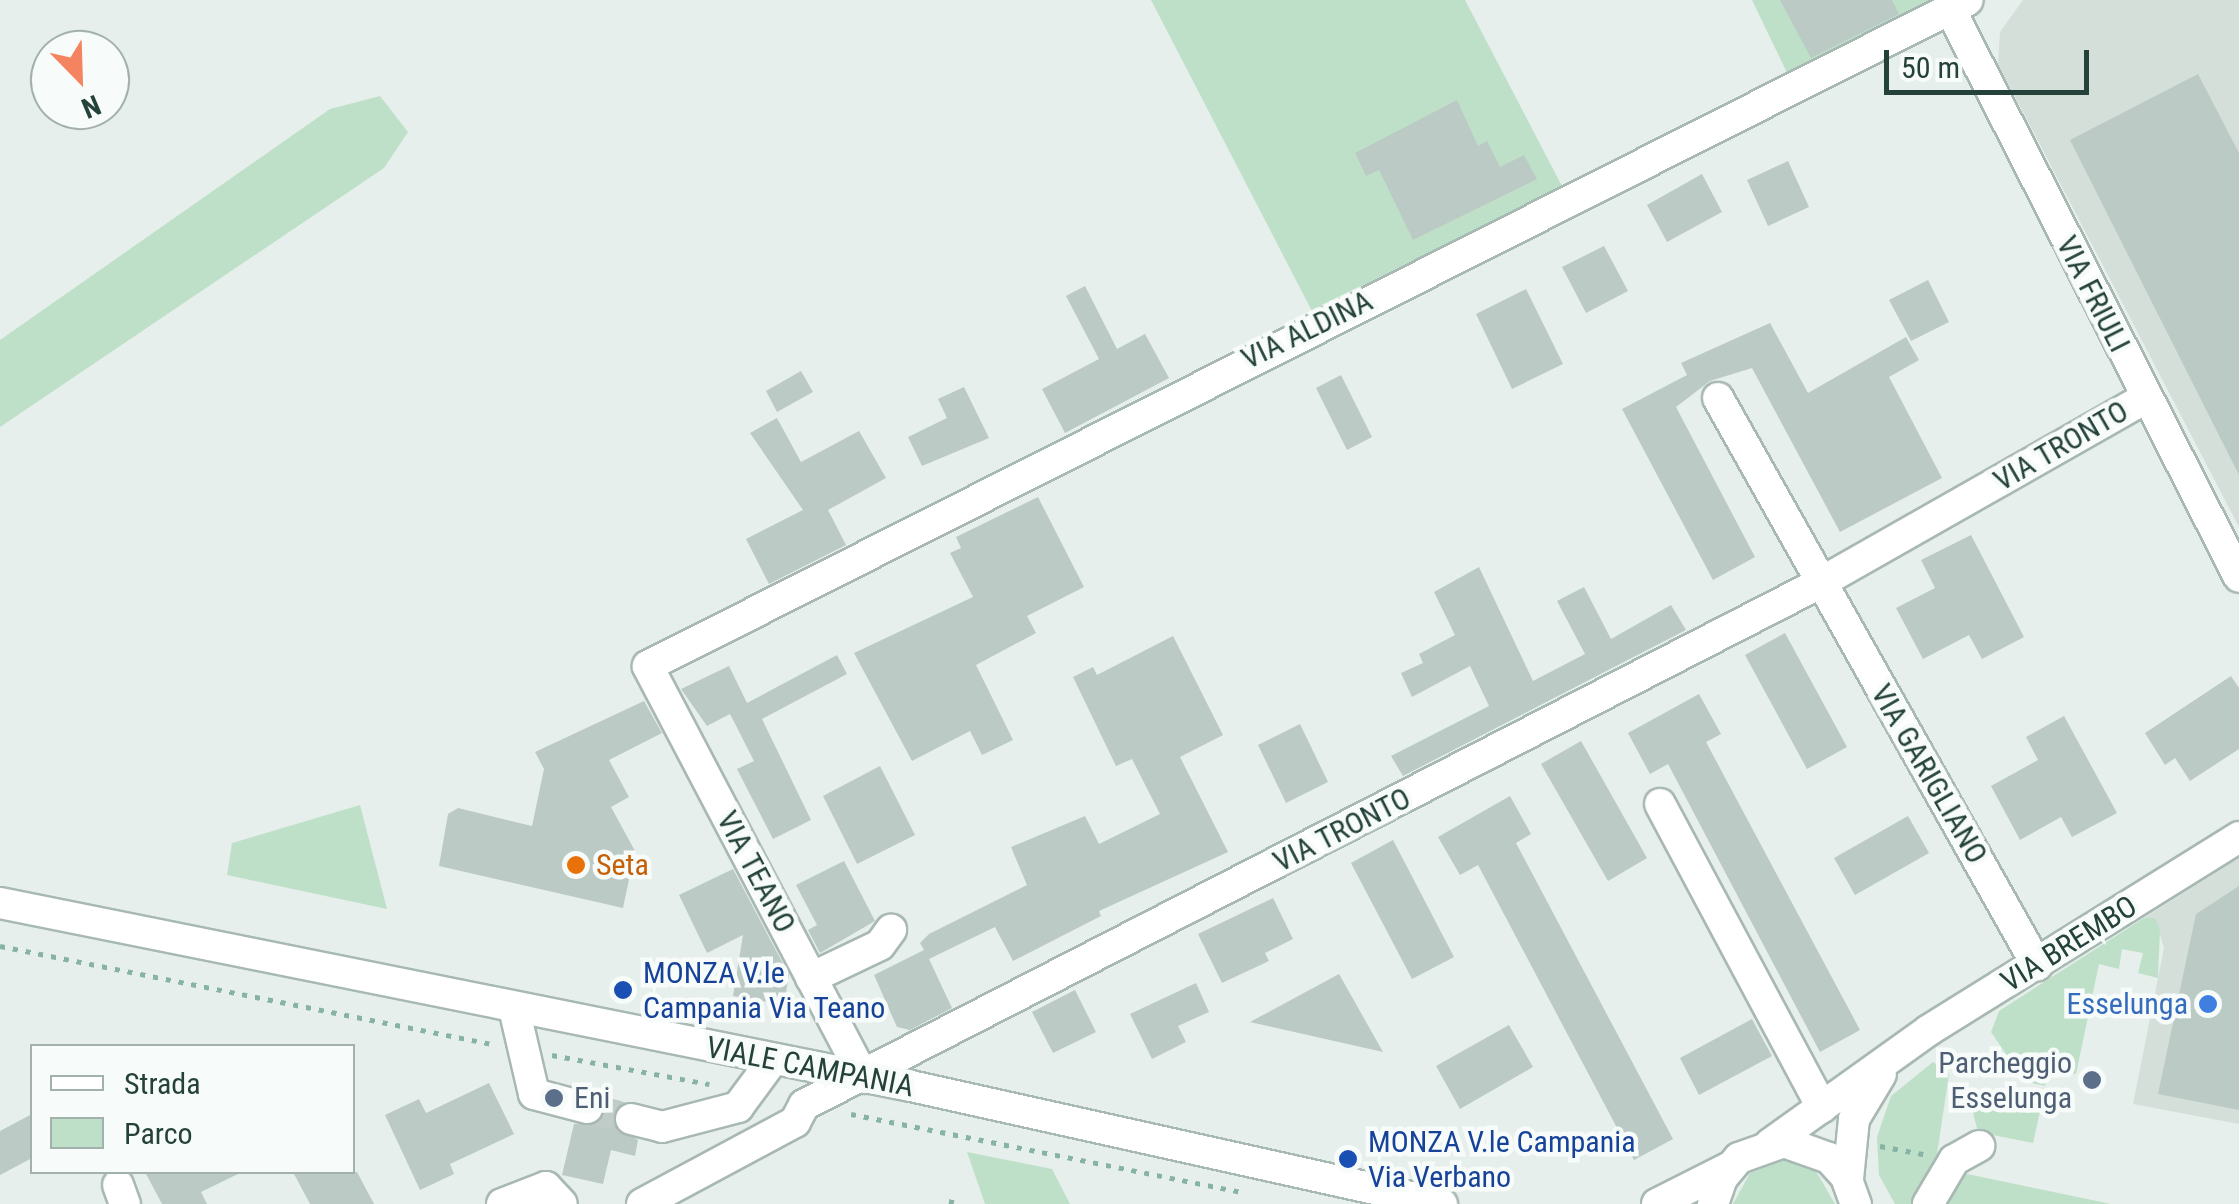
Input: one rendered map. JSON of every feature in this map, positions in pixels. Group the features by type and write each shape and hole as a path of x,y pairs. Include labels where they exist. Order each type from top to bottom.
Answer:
{"street":[{"name":"VIA FRIULI","path":"1959,4 2145,398 2239,577"},
{"name":"VIA ALDINA","path":"648,666 1959,4"},
{"path":"1718,398 1820,583"},
{"name":"VIA TRONTO","path":"642,1204 795,1122 804,1106 1820,583 2145,398"},
{"name":"VIA GARIGLIANO","path":"1820,583 2037,965"},
{"name":"VIA TEANO","path":"648,666 864,1078"},
{"path":"1660,804 1822,1107"},
{"name":"VIA BREMBO","path":"1731,1166 1770,1144 1899,1052 2239,837"},
{"name":"VIALE CAMPANIA","path":"0,904 864,1078 1442,1204"},
{"path":"811,978 880,944 890,930"},
{"path":"514,1008 534,1094 588,1108"},
{"name":"VIA BREMBO","path":"1854,1195 1854,1119 1899,1052"},
{"path":"631,1119 662,1126 738,1106 772,1060"},
{"path":"1770,1144 1815,1149 1854,1195"},
{"path":"1928,1204 1967,1153"},
{"path":"1657,1204 1731,1166"},
{"path":"1713,1204 1731,1166"},
{"path":"502,1204 546,1187 562,1204"}],"path":[{"path":"0,946 748,1091"},
{"path":"804,1106 1247,1192"},
{"path":"1872,1144 1967,1153"}],"shaded area":[{"path":"2023,0 2239,0 2239,527 1998,64 2000,32"},
{"name":"Esselunga","path":"2239,858 2239,1124 2133,1104 2164,948 2155,918 2144,918"}],"green space":[{"path":"1151,0 1465,0 1564,190 1314,315"},
{"path":"1752,0 1939,0 1789,77"},
{"path":"380,96 408,132 384,168 0,427 0,340 330,109"},
{"path":"360,805 387,909 227,875 232,843"},
{"path":"2144,918 2155,918 2160,929 2158,978 2138,973 2143,953 2122,949 2119,969 2099,964 2076,1074 2049,1069 2045,1086 2024,1081 1991,1032 1999,1011"},
{"path":"1933,1062 1949,1074 1934,1174 1919,1204 1895,1204 1879,1175 1877,1137 1891,1096"},
{"path":"1990,1098 2041,1107 2033,1143 1978,1132 1972,1109"},
{"path":"967,1152 1052,1169 1070,1204 985,1204"},
{"path":"1785,1160 1816,1171 1835,1204 1733,1204 1750,1173"},
{"path":"1953,1171 2111,1204 1936,1204"}],"building":[{"path":"1780,0 1892,0 1899,14 1811,58"},
{"path":"2198,74 2239,153 2239,475 2070,140"},
{"path":"1457,100 1478,146 1487,141 1500,167 1524,155 1537,179 1413,240 1379,170 1366,176 1355,153"},
{"path":"1788,161 1809,207 1768,226 1747,180"},
{"path":"1702,174 1722,212 1667,242 1647,205"},
{"path":"1604,246 1628,291 1586,313 1562,267"},
{"path":"1928,280 1949,322 1911,341 1889,300"},
{"path":"1085,286 1117,349 1145,334 1169,378 1065,433 1042,389 1099,359 1066,296"},
{"path":"1526,289 1563,364 1512,389 1476,314"},
{"path":"1770,323 1808,393 1906,337 1919,360 1889,377 1942,478 1840,532 1752,368 1710,381 1676,407 1755,557 1713,580 1622,409 1687,375 1681,363"},
{"path":"801,371 813,392 777,412 766,391"},
{"path":"1341,375 1372,437 1347,450 1316,388"},
{"path":"964,387 989,438 922,466 908,437 947,418 938,399"},
{"path":"777,418 801,462 859,431 886,478 828,510 846,545 769,584 746,539 803,510 750,433"},
{"path":"1038,497 1084,587 1027,616 1036,633 976,665 1013,740 982,755 970,731 912,761 854,653 973,597 950,553 961,548 956,537"},
{"path":"1971,535 2024,637 1982,659 1969,635 1923,659 1896,608 1935,588 1921,560"},
{"path":"1479,567 1533,681 1585,654 1557,601 1584,587 1611,639 1671,605 1686,630 1403,776 1391,756 1489,706 1470,666 1412,697 1401,673 1423,663 1419,654 1455,635 1434,592"},
{"path":"1785,633 1847,747 1807,769 1745,655"},
{"path":"1173,636 1223,735 1180,757 1228,852 1099,911 1101,916 1013,961 995,927 929,959 952,1008 910,1030 897,1027 874,975 924,950 920,943 929,934 1027,885 1011,847 1085,816 1099,844 1160,814 1132,759 1116,766 1073,677 1093,667 1097,675"},
{"path":"837,655 847,674 762,719 811,820 773,839 737,769 754,761 730,714 707,726 681,689 729,666 747,703"},
{"path":"2231,676 2239,688 2239,749 2190,781 2175,758 2165,765 2145,733"},
{"path":"1699,694 1721,734 1706,742 1860,1030 1820,1052 1668,764 1650,774 1628,733"},
{"path":"644,701 662,733 609,760 629,797 611,807 635,851 623,908 439,866 448,814 458,808 532,826 544,769 535,752"},
{"path":"2064,716 2117,813 2072,837 2061,817 2020,840 1991,786 2038,760 2026,737"},
{"path":"1300,724 1328,782 1286,803 1258,745"},
{"path":"1581,741 1647,858 1608,881 1541,764"},
{"path":"880,766 915,835 857,864 823,796"},
{"path":"1510,796 1531,834 1516,843 1673,1139 1634,1160 1478,865 1460,875 1438,837"},
{"path":"1908,816 1929,853 1855,895 1834,858"},
{"path":"1393,840 1454,957 1412,979 1351,863"},
{"path":"844,861 875,921 820,953 808,930 817,925 796,885"},
{"path":"733,869 789,975 784,1005 733,996 743,935 707,953 679,895"},
{"name":"Esselunga","path":"2239,886 2239,1110 2158,1094 2196,914"},
{"path":"1273,898 1293,939 1265,953 1269,961 1222,983 1198,934"},
{"path":"1339,974 1383,1052 1250,1022"},
{"path":"1196,983 1209,1012 1178,1026 1186,1042 1152,1059 1130,1014"},
{"path":"1075,990 1096,1032 1053,1053 1032,1012"},
{"path":"1752,1019 1772,1056 1699,1095 1680,1058"},
{"path":"1509,1025 1533,1067 1460,1109 1436,1066"},
{"path":"489,1083 514,1134 450,1164 454,1174 420,1190 385,1115 419,1099 426,1113"},
{"path":"602,1097 624,1102 613,1123 638,1140 635,1156 611,1150 603,1184 562,1175 574,1124 600,1122"},
{"path":"30,1115 30,1159 0,1175 0,1131"},
{"path":"357,1172 374,1204 310,1204 294,1174"},
{"path":"146,1174 238,1174 201,1192 207,1204 162,1204"}],"tunnel":[{"path":"587,1108 631,1119"}],"place":[{"name":"Seta","path":"576,865"},
{"name":"MONZA V.le Campania Via Teano","path":"623,990"},
{"name":"Esselunga","path":"2208,1004"},
{"name":"Parcheggio Esselunga","path":"2092,1080"},
{"name":"Eni","path":"554,1098"},
{"name":"MONZA V.le Campania Via Verbano","path":"1348,1159"}]}
